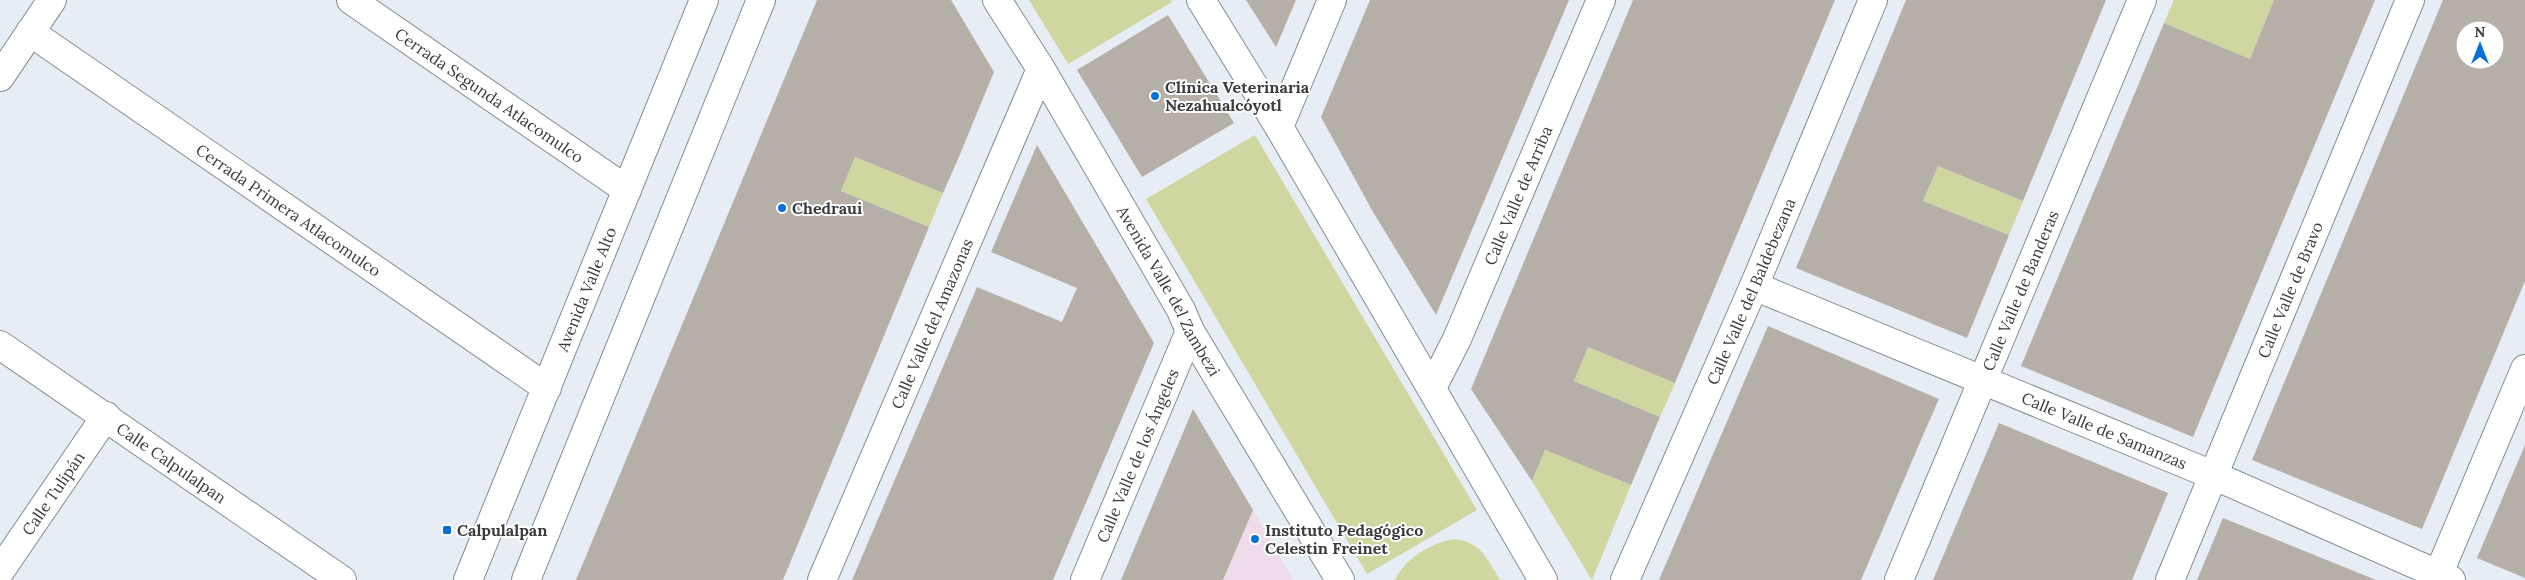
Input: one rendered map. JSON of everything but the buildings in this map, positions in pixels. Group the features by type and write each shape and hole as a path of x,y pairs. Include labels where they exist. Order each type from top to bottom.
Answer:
{"street":[{"path":"0,78 52,0"},
{"name":"Cerrada Segunda Atlacomulco","path":"351,0 627,190"},
{"name":"Avenida Valle Alto","path":"468,580 704,0"},
{"path":"526,580 761,0"},
{"name":"Avenida Valle del Zambezi","path":"998,0 1041,69 1181,310 1190,331 1340,580"},
{"path":"1201,0 1279,127 1544,580"},
{"path":"1279,127 1332,0"},
{"name":"Calle Valle de Arriba","path":"1432,388 1457,339 1600,0"},
{"name":"Calle Valle del Baldebezana","path":"1625,580 1754,286 1873,0"},
{"name":"Calle Valle de Banderas","path":"1899,580 2142,0"},
{"name":"Calle Valle de Bravo","path":"2170,580 2215,476 2410,0"},
{"name":"Cerrada Primera Atlacomulco","path":"30,32 547,388"},
{"name":"Calle Valle del Amazonas","path":"822,580 1041,69"},
{"name":"Calle Valle de Samanzas","path":"1754,286 1982,382 2215,476 2442,578"},
{"name":"Calle Valle de los Ángeles","path":"1086,580 1190,331"},
{"name":"Calle Calpulalpan","path":"0,345 106,416 334,578"},
{"path":"2442,578 2525,369"},
{"name":"Calle Tulipán","path":"0,571 106,416"}],"shaded area":[{"name":"Instituto Pedagógico Celestin Freinet","path":"1253,510 1293,580 1223,580"}],"green space":[{"path":"1029,0 1171,0 1172,2 1068,64"},
{"path":"2174,0 2274,0 2250,59 2164,23"},
{"path":"1255,135 1477,510 1367,574 1146,199"},
{"path":"855,157 943,193 929,227 841,191"},
{"path":"1938,166 2023,201 2009,235 1923,201"},
{"path":"1588,347 1675,383 1660,417 1574,381"},
{"path":"1545,450 1631,485 1592,580 1532,481"},
{"path":"1454,539 1470,543 1477,548 1487,559 1500,580 1395,580 1399,572 1412,558 1436,544"}],"place":[{"name":"Clínica Veterinaria Nezahualcóyotl","path":"1155,96"},
{"name":"Chedraui","path":"782,208"},
{"name":"Calpulalpan","path":"447,530"},
{"name":"Instituto Pedagógico Celestin Freinet","path":"1255,539"}]}
